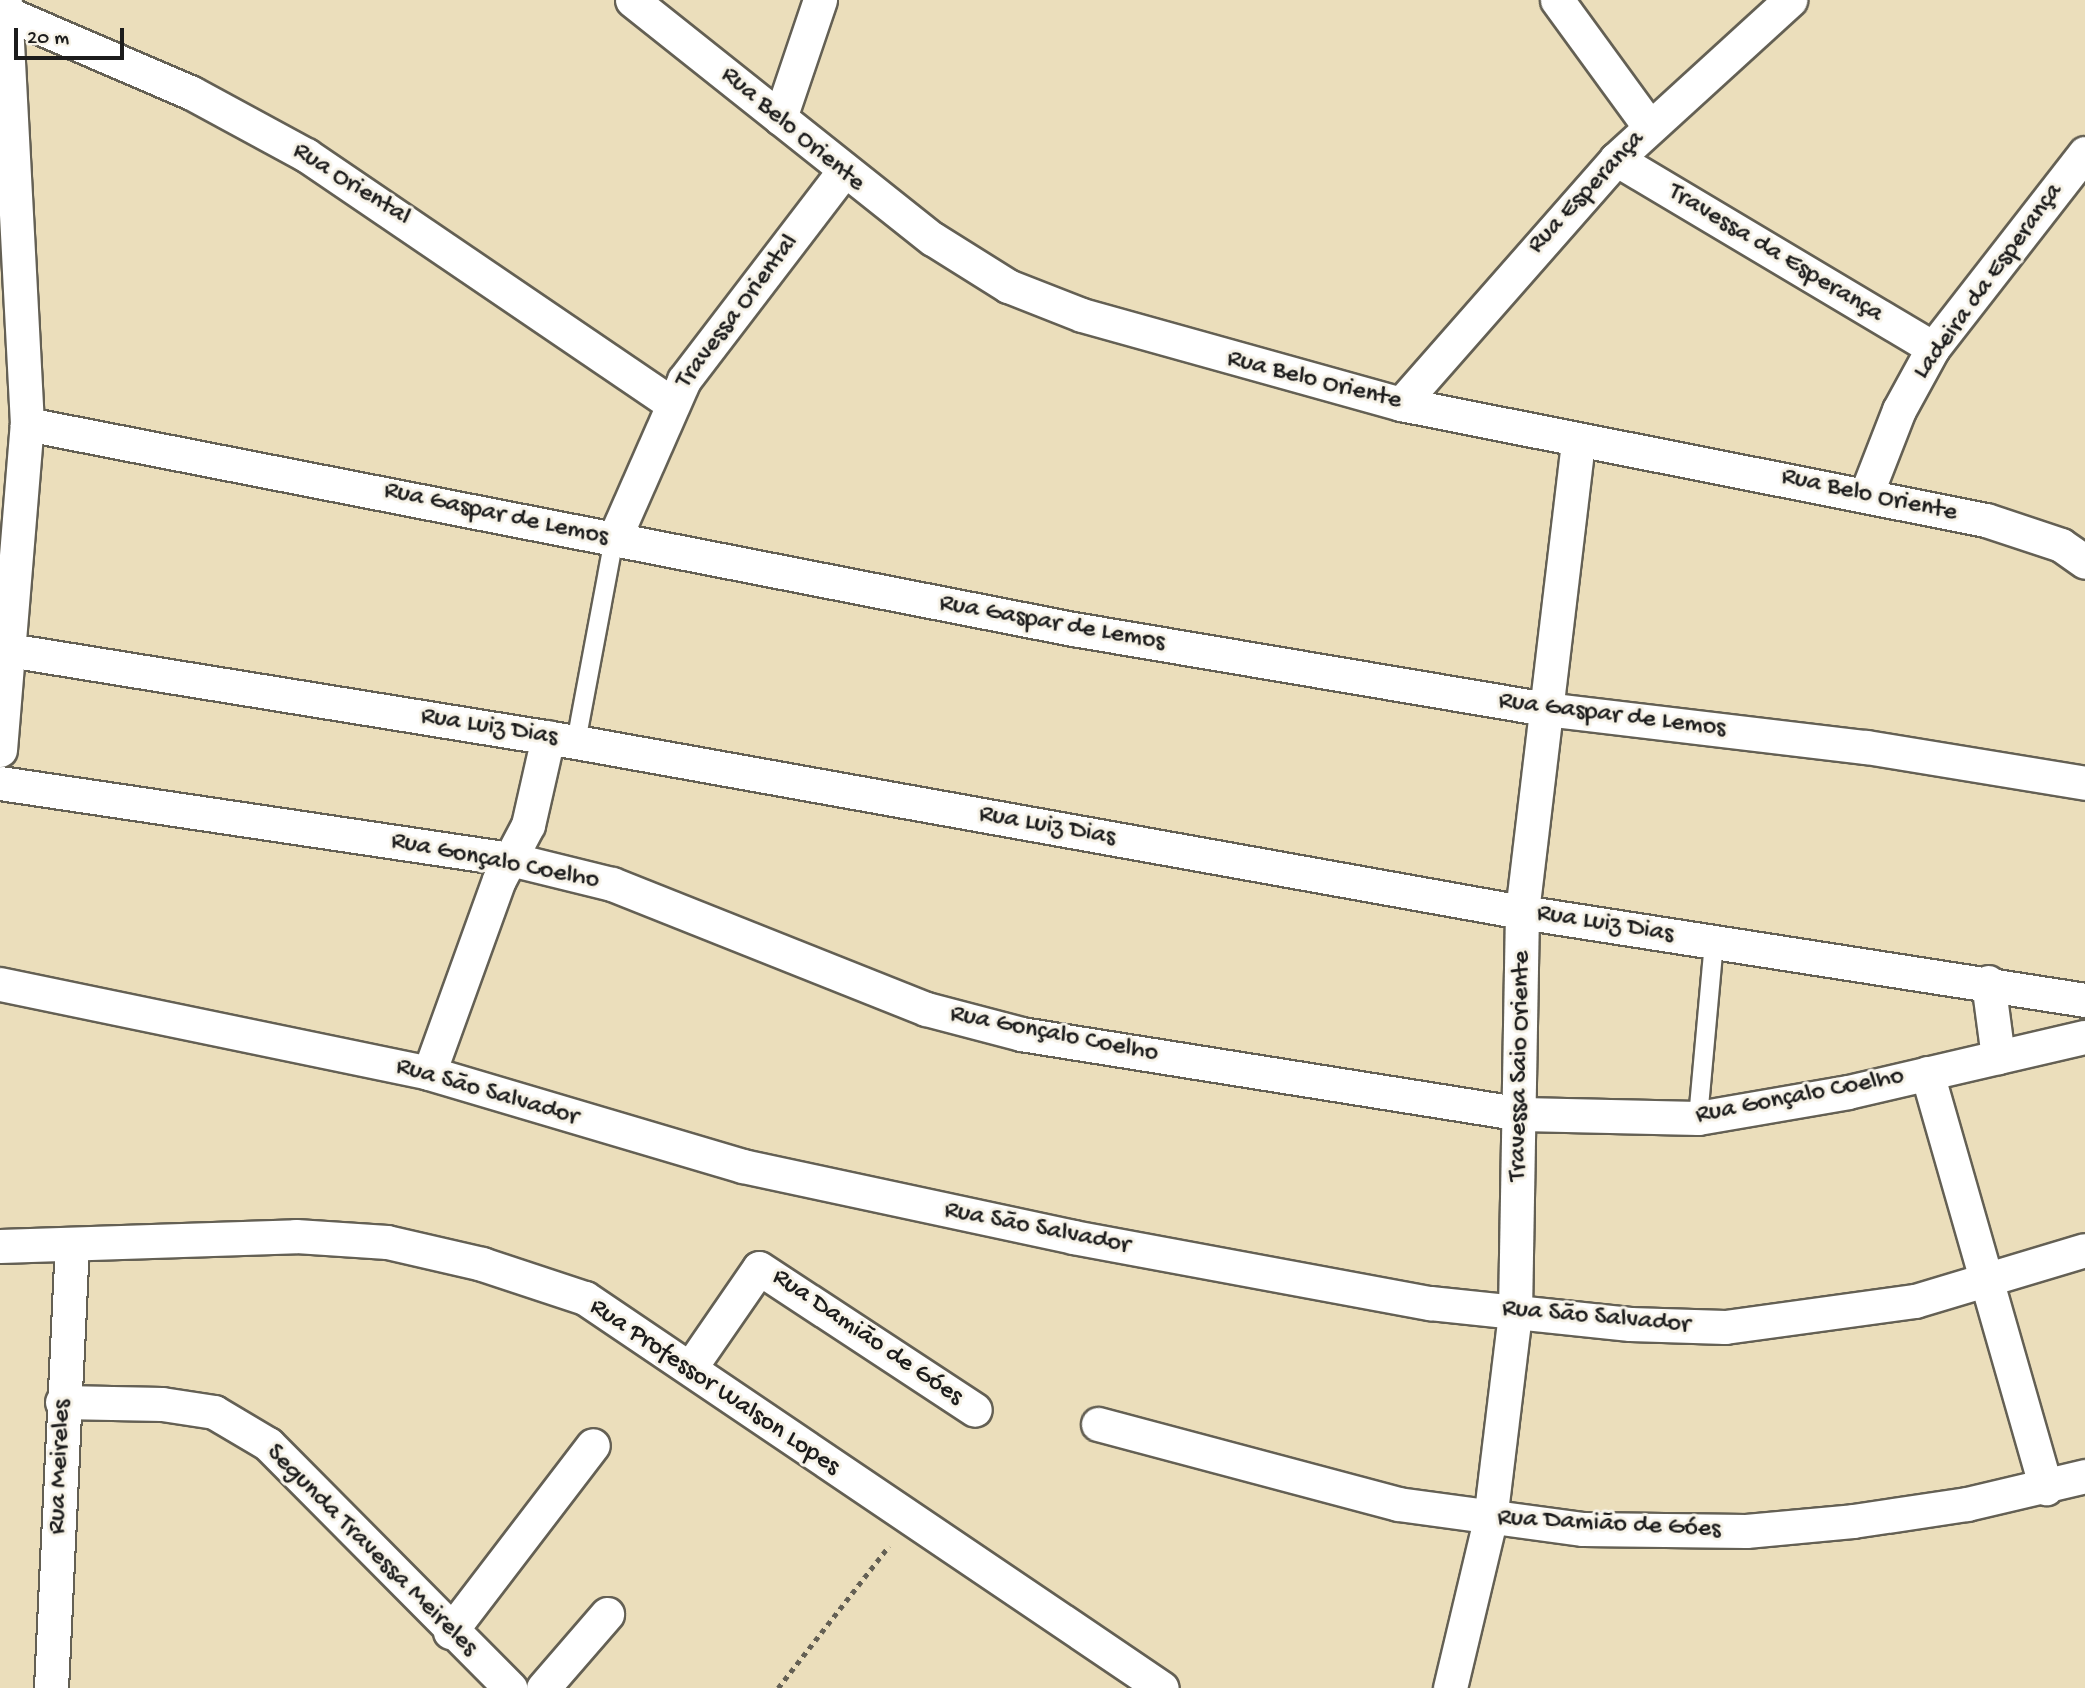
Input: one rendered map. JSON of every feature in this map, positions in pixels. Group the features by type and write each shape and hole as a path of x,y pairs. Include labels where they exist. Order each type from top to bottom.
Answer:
{"street":[{"name":"Rua Belo Oriente","path":"632,0 780,118 842,173 1008,286 1225,359 1401,404 1578,441 1867,492 1986,520 2061,545 2085,562"},
{"path":"780,118 820,0"},
{"name":"Rua Esperança","path":"1401,404 1616,159 1649,126 1790,0"},
{"path":"1561,1 1649,126"},
{"path":"0,750 27,424 5,7"},
{"name":"Rua Oriental","path":"5,7 192,93 306,155 671,402"},
{"name":"Ladeira da Esperança","path":"1867,492 1888,433 1933,348 2085,153"},
{"name":"Travessa da Esperança","path":"1616,159 1933,348"},
{"name":"Travessa Oriental","path":"614,539 671,402 842,173"},
{"name":"Rua Gaspar de Lemos","path":"27,424 1073,629 1546,709 1866,747 2085,783"},
{"name":"Travessa Saio Oriente","path":"1450,1688 1490,1520 1515,1312 1522,1114 1522,912 1578,441"},
{"name":"Rua Luiz Dias","path":"9,650 562,740 1522,912 1988,982 2085,1000"},
{"name":"Travessa Oriental","path":"429,1073 510,859 562,740"},
{"name":"Rua Gonçalo Coelho","path":"0,783 510,859 612,884 926,1009 1021,1034 1522,1114 1698,1118 1927,1073 2085,1037"},
{"path":"1988,982 1998,1057"},
{"name":"Rua São Salvador","path":"0,984 429,1073 756,1169 1352,1290 1515,1312 1726,1327 1915,1301 1991,1283 2085,1250"},
{"path":"1927,1073 1991,1283 2046,1488"},
{"name":"Rua Professor Walson Lopes","path":"0,1246 72,1247 172,1237 387,1242 482,1264 585,1298 908,1520 1163,1688"},
{"name":"Rua Meireles","path":"51,1688 62,1402 72,1247"},
{"name":"Rua Damião de Góes","path":"690,1368 759,1268 975,1410"},
{"name":"Segunda Travessa Meireles","path":"62,1402 162,1404 214,1412 268,1444 450,1632 510,1688"},
{"name":"Rua Damião de Góes","path":"1098,1424 1300,1483 1490,1520 1625,1531 1746,1531 1865,1519 2046,1488 2085,1476"},
{"path":"450,1632 593,1445"},
{"path":"543,1688 607,1614"}],"lane":[{"name":"Travessa Oriental","path":"562,740 614,539"},
{"path":"1698,1118 1714,942"}],"path":[{"path":"778,1688 908,1520"}]}
